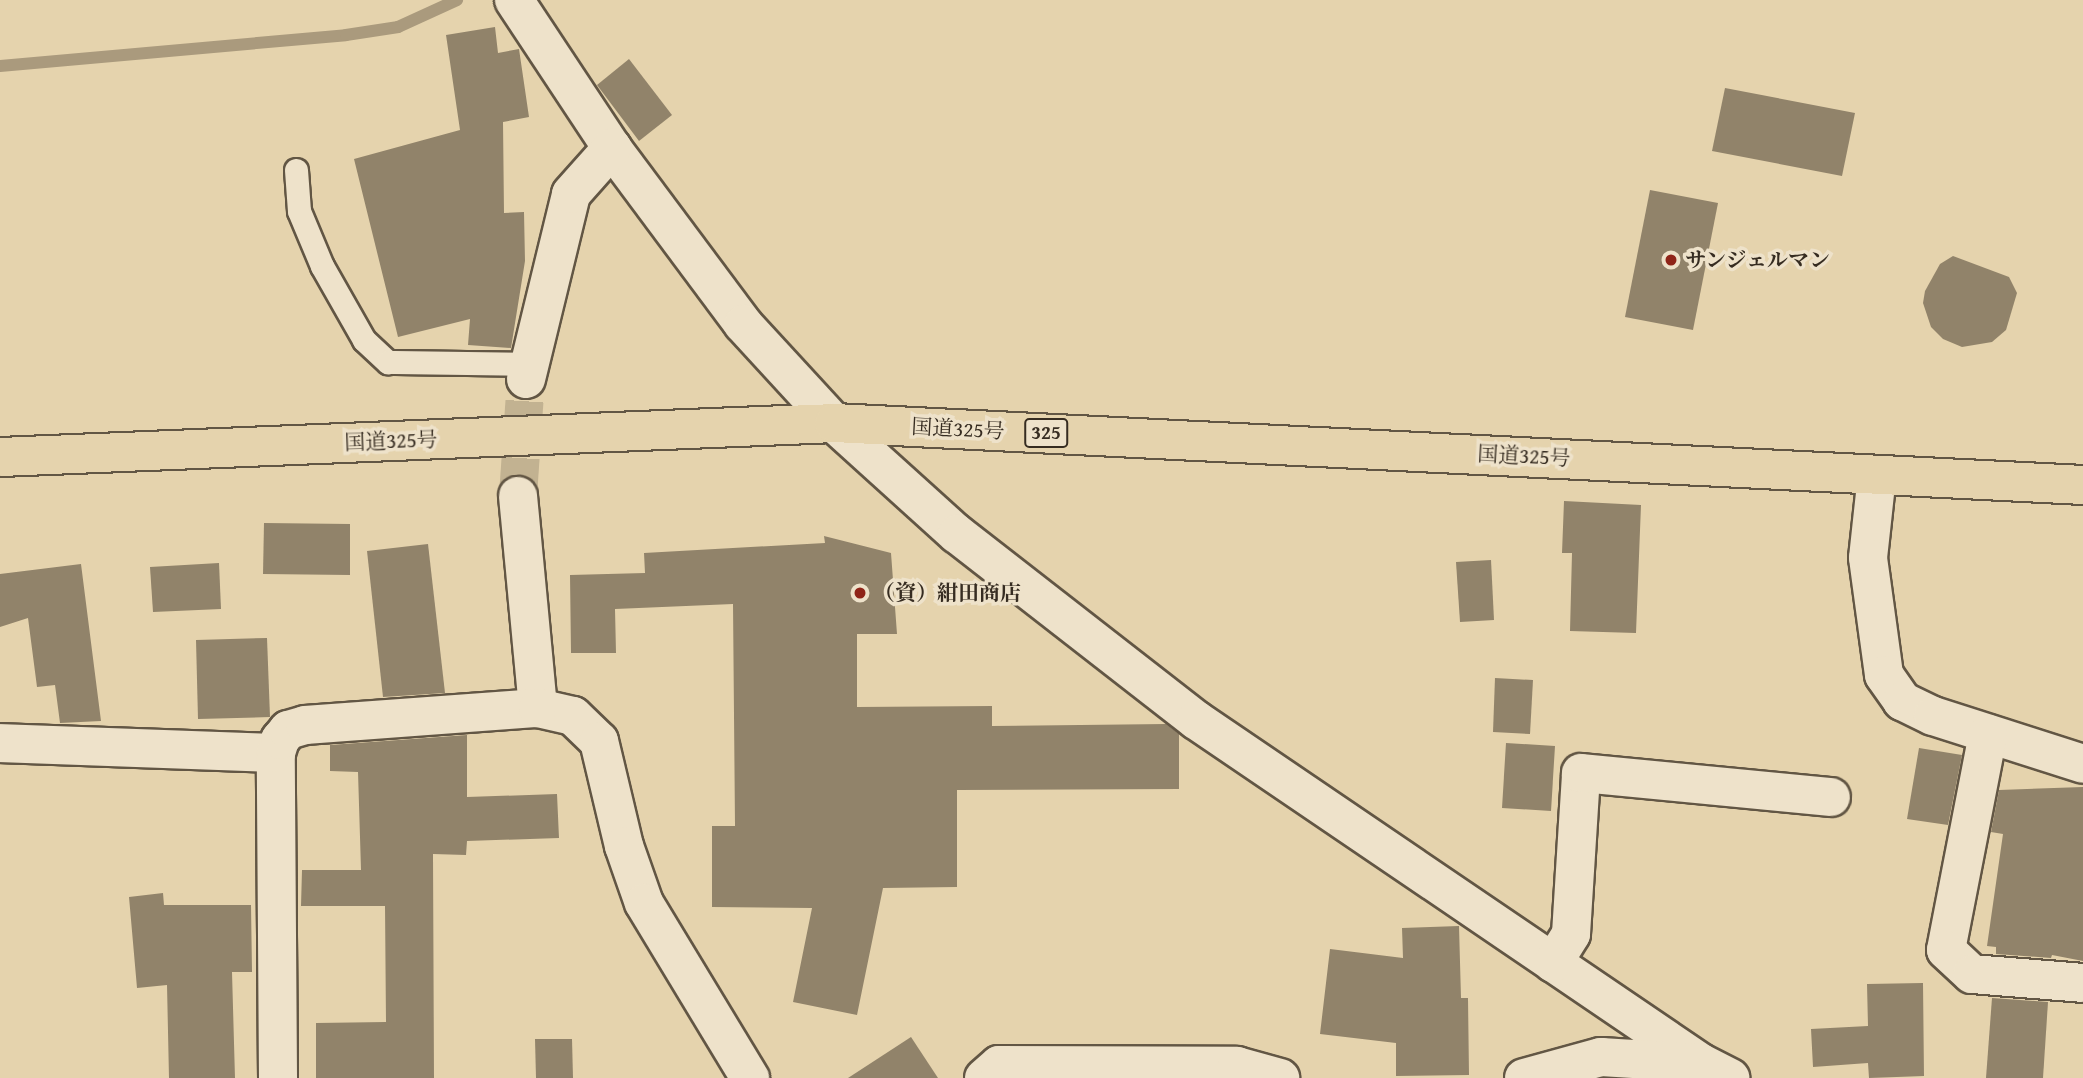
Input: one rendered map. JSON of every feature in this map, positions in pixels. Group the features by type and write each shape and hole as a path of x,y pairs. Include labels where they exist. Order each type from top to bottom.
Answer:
{"highway":[{"name":"国道325号","path":"4,457 834,423 2083,485"}],"street":[{"path":"514,0 612,148 743,324 834,423 957,534 1196,720 1716,1071"},
{"path":"526,371 571,194 612,148"},
{"path":"1877,475 1868,558 1884,675 1902,701 1988,734 2083,764"},
{"path":"518,496 538,708"},
{"path":"278,1078 276,753 288,730 305,725 538,708 573,716 599,741 624,846 644,903 750,1078"},
{"path":"1988,734 1946,950 1972,974 2083,983"},
{"path":"0,743 276,753"},
{"path":"1553,963 1571,934 1581,773 1831,797"},
{"path":"984,1078 999,1065 1012,1065 1237,1066 1280,1078"},
{"path":"1524,1078 1604,1067 1716,1071"}],"lane":[{"path":"296,170 299,211 323,266 364,340 388,362 526,371"}],"building":[{"path":"495,27 498,53 519,49 529,117 503,122 504,213 524,212 525,261 511,348 468,345 470,319 398,337 354,159 460,130 446,35"},
{"path":"629,59 672,115 639,141 597,85"},
{"path":"1725,88 1855,113 1842,176 1712,151"},
{"path":"1650,190 1718,203 1693,330 1625,317"},
{"path":"1953,256 2009,277 2017,293 2006,330 1992,342 1962,347 1943,339 1931,327 1923,303 1925,291 1940,264"},
{"path":"1564,501 1641,505 1636,633 1570,631 1572,553 1562,553"},
{"path":"264,523 350,524 350,575 263,574"},
{"path":"824,536 891,553 897,634 857,634 857,707 992,706 992,726 1166,724 1179,734 1179,789 957,790 957,887 883,888 857,1015 793,1002 812,908 712,907 712,826 735,826 733,604 615,609 616,653 571,653 570,575 645,573 644,553 825,543"},
{"path":"428,544 445,693 383,697 367,551"},
{"path":"1491,560 1494,620 1460,622 1456,562"},
{"path":"219,563 221,609 153,612 150,567"},
{"path":"81,564 101,721 60,723 55,685 37,687 28,618 0,627 0,574"},
{"path":"267,638 270,717 198,719 196,640"},
{"path":"1495,678 1533,680 1530,734 1493,732"},
{"path":"467,735 467,797 557,794 559,838 467,841 466,855 433,854 434,1078 316,1078 316,1023 386,1022 385,906 301,906 302,870 361,870 358,772 330,771 330,745"},
{"path":"1506,743 1555,746 1551,811 1502,808"},
{"path":"1919,748 1962,755 1948,825 1907,819"},
{"path":"2083,787 2083,961 2052,955 2051,958 1996,954 1996,947 1987,946 2003,834 1991,832 1999,790"},
{"path":"163,893 164,905 251,905 252,972 232,972 235,1078 169,1078 167,985 137,988 129,897"},
{"path":"1459,926 1461,998 1468,998 1469,1075 1396,1076 1396,1043 1320,1034 1330,949 1403,958 1402,928"},
{"path":"1923,983 1924,1076 1869,1078 1868,1063 1813,1067 1811,1029 1868,1026 1867,984"},
{"path":"1992,998 2048,1002 2043,1078 1986,1078"},
{"path":"911,1037 938,1078 848,1078"},
{"path":"535,1039 572,1039 573,1078 536,1078"}],"waterway":[{"path":"0,66 346,35 398,27 457,0"}],"tunnel":[{"path":"518,496 526,379"}],"place":[{"name":"サンジェルマン","path":"1671,260"},
{"name":"（資）紺田商店","path":"860,593"}]}
